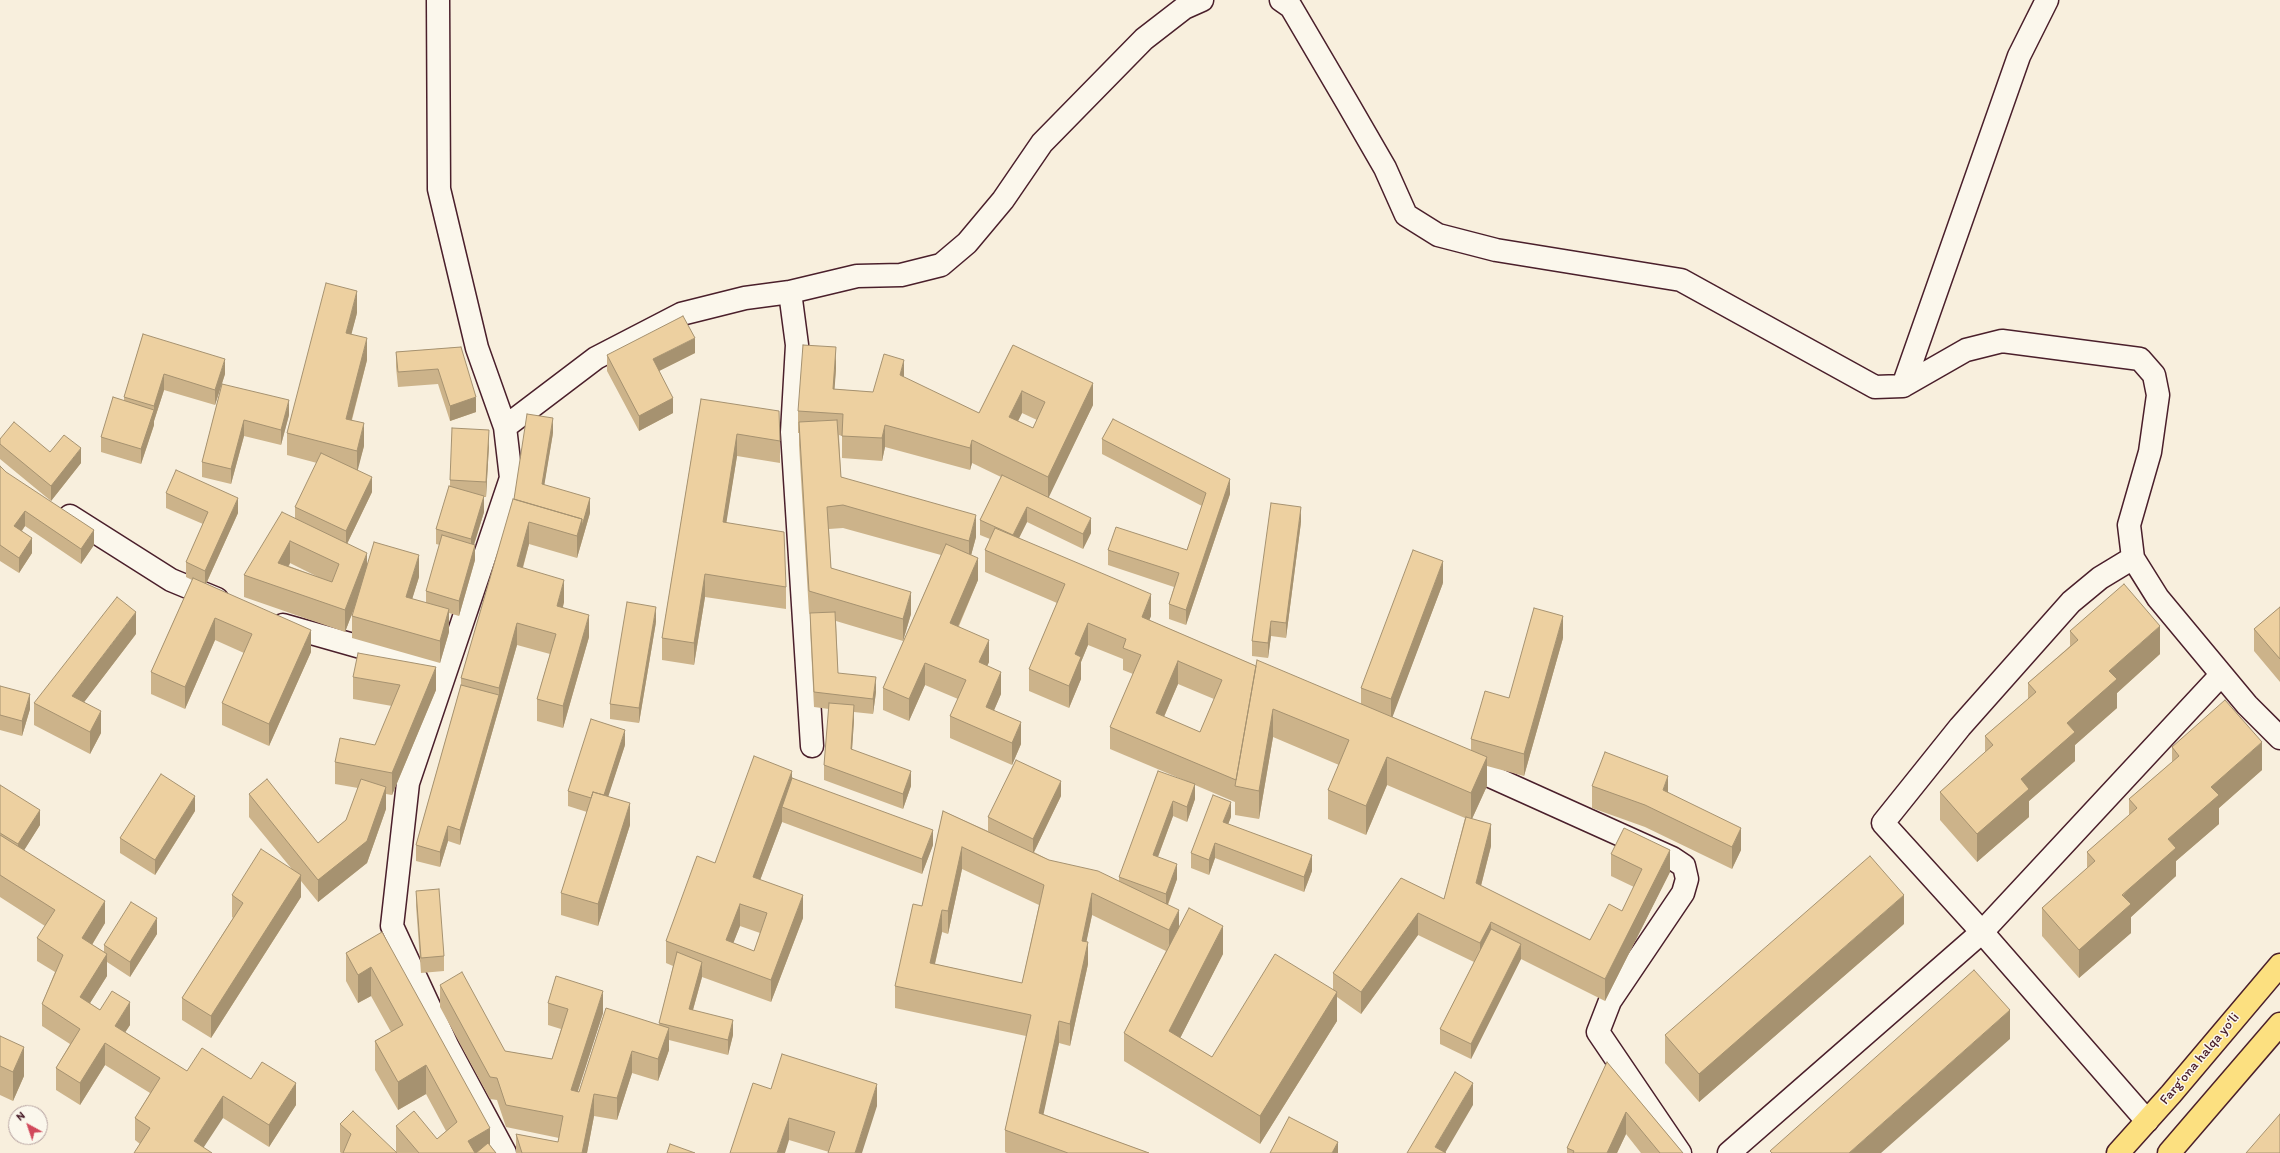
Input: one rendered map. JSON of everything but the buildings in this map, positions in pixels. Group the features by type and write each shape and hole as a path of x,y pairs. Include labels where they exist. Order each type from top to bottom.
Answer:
{"highway":[{"name":"Farg‘ona halqa yo‘li","path":"2118,1153 2280,965"},
{"path":"2169,1153 2280,1024"}],"street":[{"path":"438,0 439,189 477,348 505,427 511,478 408,783 392,926 448,1047 505,1153"},
{"path":"505,427 596,358 681,314 745,298 790,292 857,276 901,275 941,265 967,243 1003,200 1042,143 1138,45 1184,8 1202,0"},
{"path":"1281,0 1291,7 1344,97 1384,168 1406,215 1438,235 1496,250 1681,280 1875,387 1903,386 1966,350 2002,341 2140,359 2154,375 2158,395 2150,452 2129,525 2133,558 2158,598 2247,705 2280,738"},
{"path":"1903,386 2019,56 2047,0"},
{"path":"790,292 797,345 792,432 812,746"},
{"path":"51,504 118,548 171,580 233,605"},
{"path":"2133,558 2100,578 2071,602 1960,727 1883,823 1982,932 2147,1120"},
{"path":"261,617 445,671"},
{"path":"1729,1153 1982,932 2221,675"},
{"path":"1439,753 1672,858 1684,866 1687,879 1683,893 1610,1001 1598,1032 1680,1153"}]}
